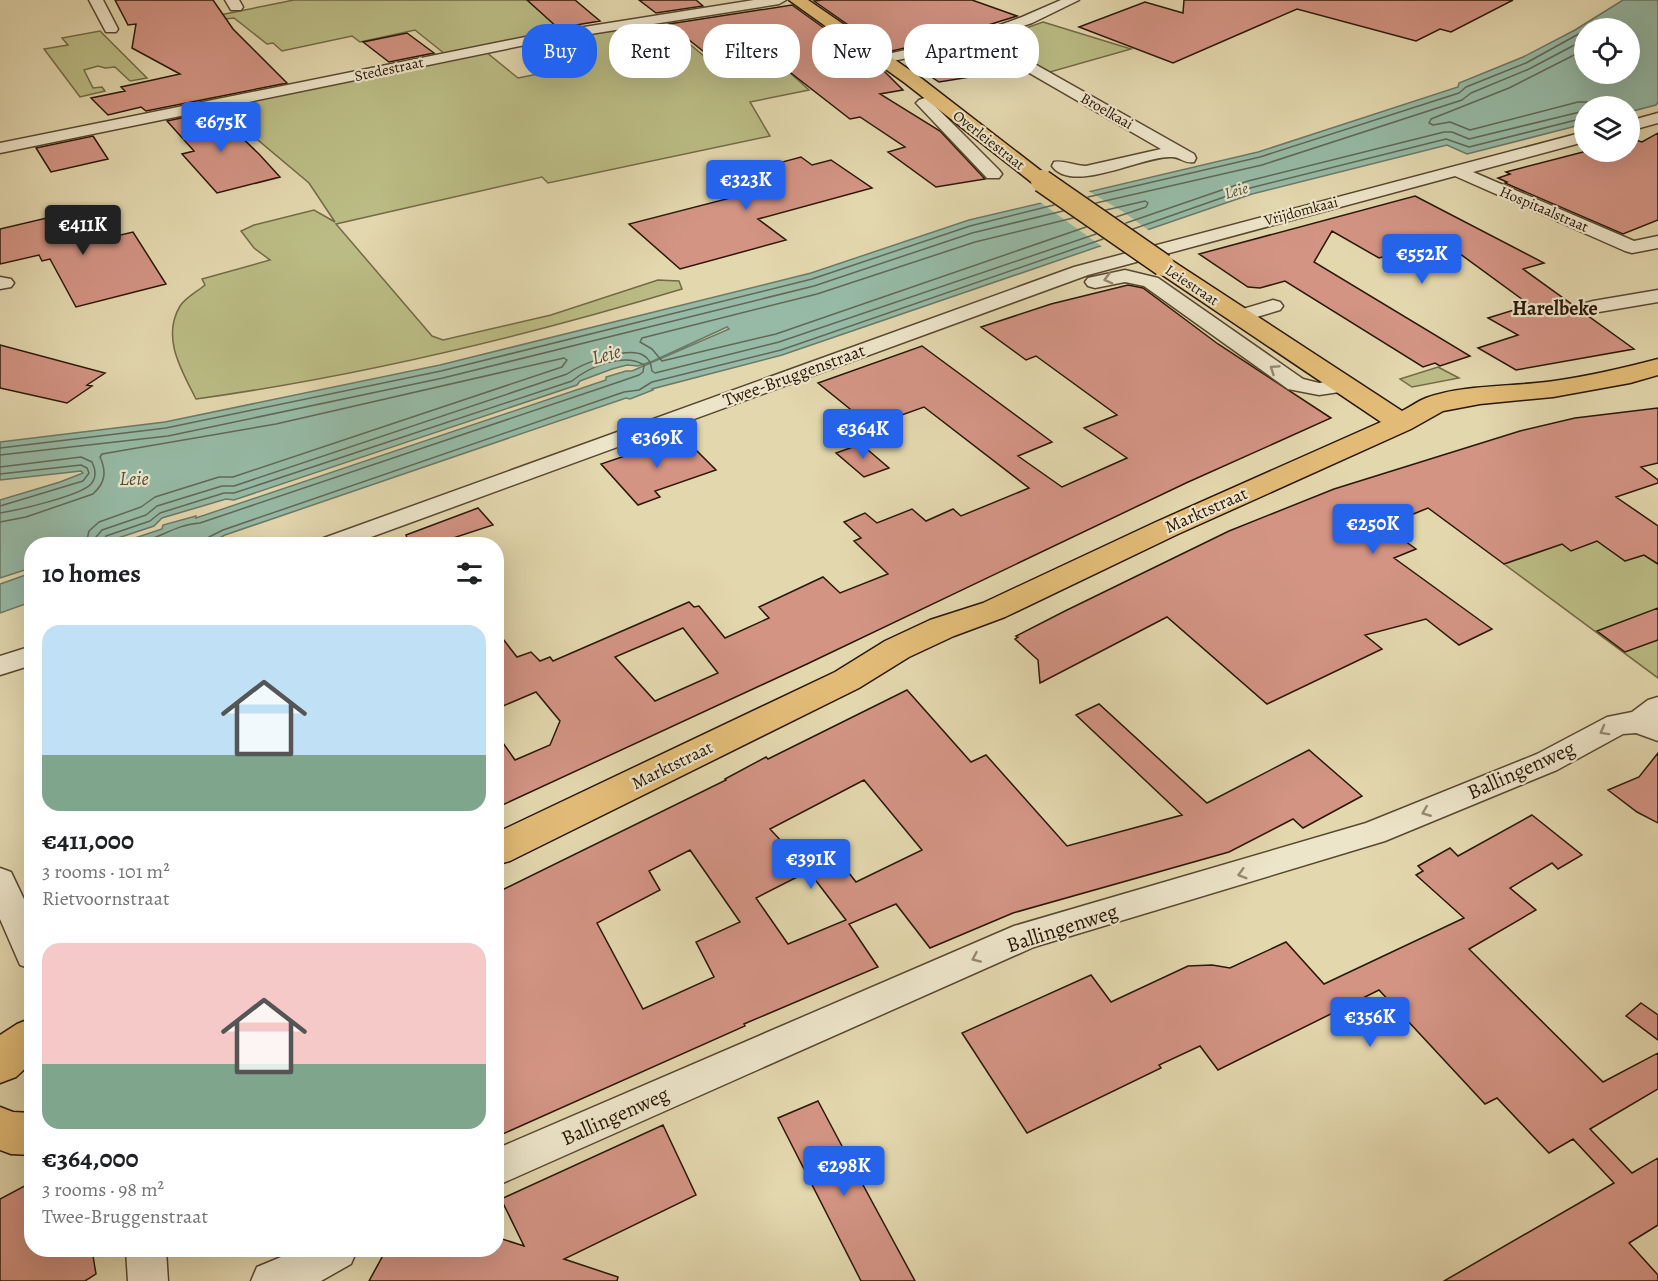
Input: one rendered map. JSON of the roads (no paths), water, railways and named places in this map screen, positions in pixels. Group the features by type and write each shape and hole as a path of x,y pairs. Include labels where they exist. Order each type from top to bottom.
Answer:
{"main road":[{"name":"Overleiestraat","path":"797,0 832,24"},
{"name":"Overleiestraat","path":"892,65 1042,182"},
{"name":"Leiestraat","path":"1042,182 1240,316 1336,386 1401,423"},
{"name":"Marktstraat","path":"504,846 847,680 919,656 951,641 1013,602 1167,528 1401,423 1435,404 1480,396 1554,389 1630,375 1658,367"},
{"name":"Marktstraat","path":"1401,423 1452,418 1658,385"},
{"path":"0,1063 24,1043"}],"street":[{"path":"96,0 111,29"},
{"name":"Stedestraat","path":"0,148 540,38 779,0"},
{"path":"1020,24 1072,0"},
{"name":"Broelkaai","path":"1039,73 1182,155 1086,171 1071,171 1060,166"},
{"name":"Overleiestraat","path":"936,99 924,103 993,174"},
{"path":"1640,123 1658,118"},
{"name":"Vrijdomkaai","path":"1021,292 1090,268 1574,140"},
{"name":"Hospitaalstraat","path":"1457,171 1632,247 1658,242"},
{"name":"Leiestraat","path":"1021,292 1043,297 1117,276 1143,279 1151,282 1296,384 1319,389 1336,386"},
{"name":"Twee-Bruggenstraat","path":"349,537 1021,292"},
{"path":"1593,307 1658,296"},
{"path":"1240,316 1273,306"},
{"path":"0,666 24,658"},
{"name":"Ballingenweg","path":"504,1164 1026,936 1374,833 1547,762 1617,724 1652,720"},
{"path":"0,880 24,936"},
{"path":"146,1257 148,1281"},
{"path":"288,1279 325,1257"}],"water":[{"name":"Leie","path":"1623,0 1658,0 1658,102 1656,105 1640,109 1640,96 1574,96 1574,127 1467,154 1447,145 1252,194 782,355 652,389 630,399 626,398 221,537 138,537 162,529 163,525 196,516 196,518 606,380 606,377 632,371 729,329 727,327 653,361 638,366 627,365 612,369 580,381 577,385 234,500 226,499 162,518 154,526 121,537 24,537 24,570 0,578 0,500 83,473 81,471 0,480 0,442 165,422 440,365 811,273 969,220 1258,152 1458,87 1459,83 1523,57 1574,31 1574,84 1640,84 1640,18 1594,18"},
{"path":"24,575 24,604 0,613 0,584"}],"district":[{"name":"Harelbeke","path":"1555,308"}]}
